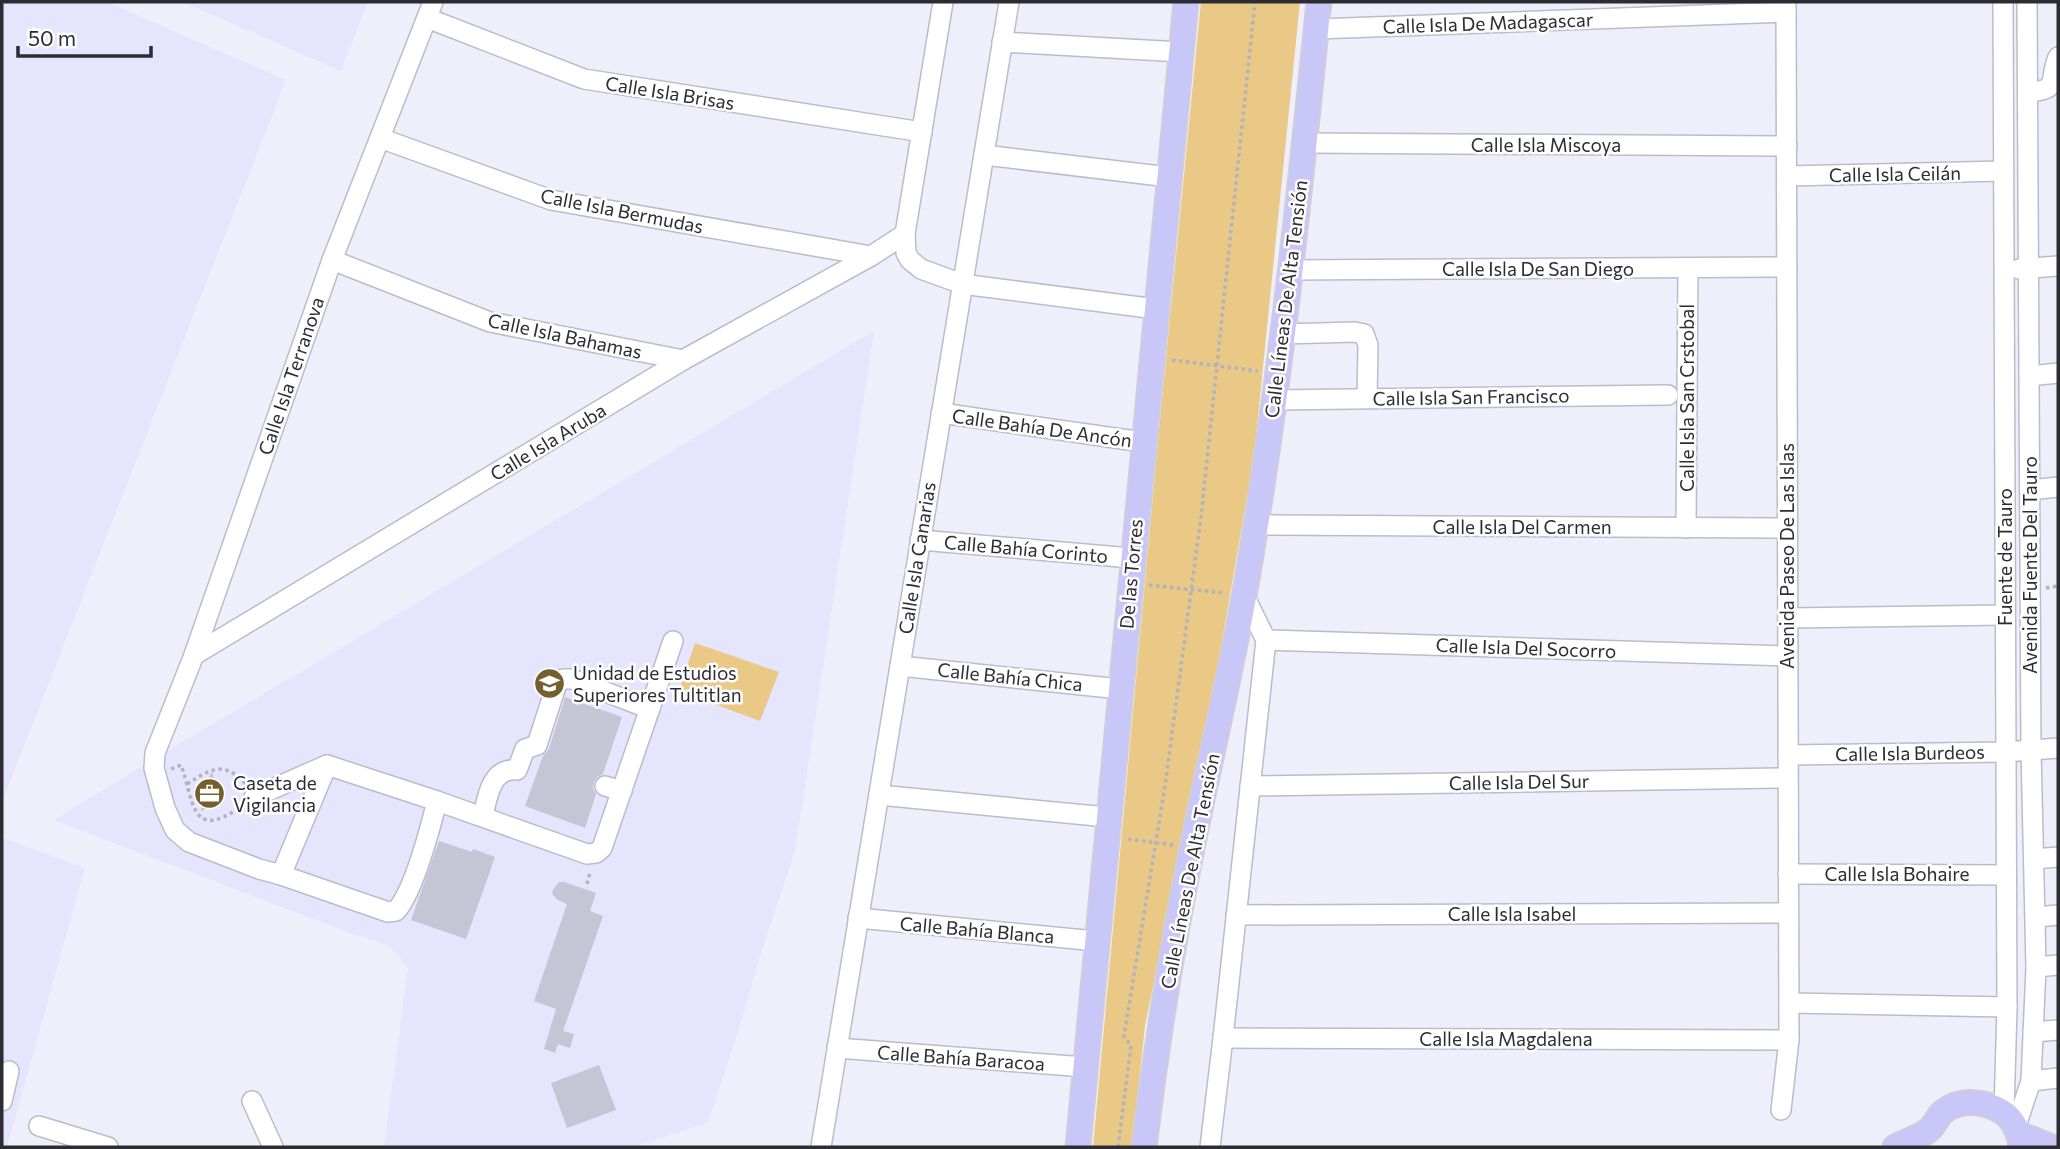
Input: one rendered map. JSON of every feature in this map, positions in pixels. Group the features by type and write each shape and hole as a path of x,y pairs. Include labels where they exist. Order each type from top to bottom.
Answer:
{"main road":[{"name":"De las Torres","path":"1078,1147 1186,2"},
{"name":"Calle Líneas De Alta Tensión","path":"1144,1147 1154,1062 1192,848 1256,525 1283,334 1319,2"},
{"path":"1895,1147 1927,1139 1942,1112 1962,1102 1984,1102 2015,1130 2052,1147"}],"street":[{"path":"943,2 905,234 906,253 910,260 921,269 962,284 1156,309"},
{"name":"Calle Isla Canarias","path":"821,1147 1009,2"},
{"name":"Fuente de Tauro","path":"2003,2 2007,1007 2015,1130"},
{"name":"Avenida Fuente Del Tauro","path":"2015,1130 2031,1081 2036,967 2031,750 2027,2"},
{"name":"Calle Isla De Madagascar","path":"1316,29 1786,7"},
{"name":"Avenida Paseo De Las Islas","path":"1781,1110 1789,1040 1786,7"},
{"name":"Calle Isla Brisas","path":"430,10 584,79 922,132"},
{"name":"Calle Isla Terranova","path":"156,776 155,753 194,655 331,260 430,10"},
{"path":"1002,42 1181,52"},
{"path":"2028,92 2052,88 2058,57"},
{"name":"Calle Isla Bermudas","path":"380,138 551,200 871,256"},
{"name":"Calle Isla Miscoya","path":"1305,143 1787,146"},
{"path":"984,155 1169,177"},
{"name":"Calle Isla Ceilán","path":"1787,176 2003,171"},
{"name":"Calle Isla Aruba","path":"194,655 683,360 871,256 905,234"},
{"name":"Calle Isla Bahamas","path":"331,260 490,322 683,360"},
{"path":"2004,269 2058,266"},
{"name":"Calle Isla De San Diego","path":"1290,271 1787,267"},
{"name":"Calle Isla San Crstobal","path":"1686,528 1688,268"},
{"path":"1283,334 1364,334 1368,345 1367,398"},
{"path":"2029,376 2058,373"},
{"name":"Calle Isla San Francisco","path":"1274,400 1668,395"},
{"name":"Calle Bahía De Ancón","path":"941,414 1143,442"},
{"path":"2030,490 2058,487"},
{"name":"Calle Isla Del Carmen","path":"1256,525 1787,528"},
{"name":"Calle Bahía Corinto","path":"920,540 1132,558"},
{"path":"1210,1147 1266,640 1244,596"},
{"path":"1788,618 2005,615"},
{"name":"Calle Isla Del Socorro","path":"1266,640 1787,656"},
{"path":"254,797 327,765 483,816 587,854 596,853 603,848 614,789 650,709 668,677 673,641"},
{"name":"Calle Bahía Chica","path":"900,666 1120,689"},
{"path":"483,816 490,785 509,769 522,772 525,749 537,745 557,683 563,679 572,679 650,709"},
{"name":"Calle Isla Burdeos","path":"1788,755 2006,752 2058,748"},
{"path":"281,875 327,765"},
{"path":"156,776 165,808 175,830 188,842 388,912 396,911 401,906 437,801"},
{"name":"Calle Isla Del Sur","path":"1250,786 1787,778"},
{"path":"879,795 1107,826"},
{"path":"2035,859 2058,857"},
{"name":"Calle Isla Bohaire","path":"1788,874 2006,874"},
{"name":"Calle Isla Isabel","path":"1236,915 1788,913"},
{"path":"2036,917 2058,915"},
{"name":"Calle Bahía Blanca","path":"858,918 1096,941"},
{"path":"2036,967 2058,965"},
{"path":"1789,1003 2007,1007"},
{"path":"2033,1031 2058,1030"},
{"name":"Calle Isla Magdalena","path":"1223,1038 1789,1040"},
{"name":"Calle Bahía Baracoa","path":"837,1048 1085,1067"},
{"path":"2,1101 9,1071"},
{"path":"2031,1081 2058,1078"},
{"path":"252,1101 273,1147"},
{"path":"39,1126 67,1141 108,1147"}],"path":[{"path":"1118,1147 1131,1046 1124,1036 1156,843 1191,590 1255,2"},
{"path":"1151,357 1278,373"},
{"path":"1130,583 1244,596"},
{"path":"156,776 181,765 195,812 205,820 223,819 254,797 248,786 227,770 212,769 187,784"},
{"path":"1107,826 1156,843 1192,848"}],"shaded area":[{"path":"2,2 107,2 286,80 2,802"},
{"path":"182,2 368,2 341,71"},
{"path":"1201,2 1300,2 1254,456 1216,676 1145,1026 1132,1147 1093,1147 1159,430"},
{"name":"Unidad de Estudios Superiores Tultitlan","path":"874,331 795,852 708,1123 633,1147 384,1147 408,968 397,954 386,945 54,820 139,768"},
{"path":"695,643 779,672 760,721 679,691"},
{"path":"2,834 3,838 85,868 7,1147 2,1147"}],"building":[{"path":"565,697 622,717 603,774 594,782 596,794 585,828 525,806 543,756 549,749"},
{"name":"Caseta de Vigilancia","path":"212,771 219,797 201,812 202,791"},
{"path":"439,841 495,857 466,939 411,920"},
{"path":"559,882 596,893 590,911 603,916 563,1031 574,1034 570,1048 558,1044 555,1053 544,1049 556,1009 534,1001 567,904 553,895 552,891"},
{"path":"599,1065 616,1110 567,1128 551,1083"}],"place":[{"name":"Unidad de Estudios Superiores Tultitlan","path":"550,684"},
{"name":"Caseta de Vigilancia","path":"210,794"}]}
